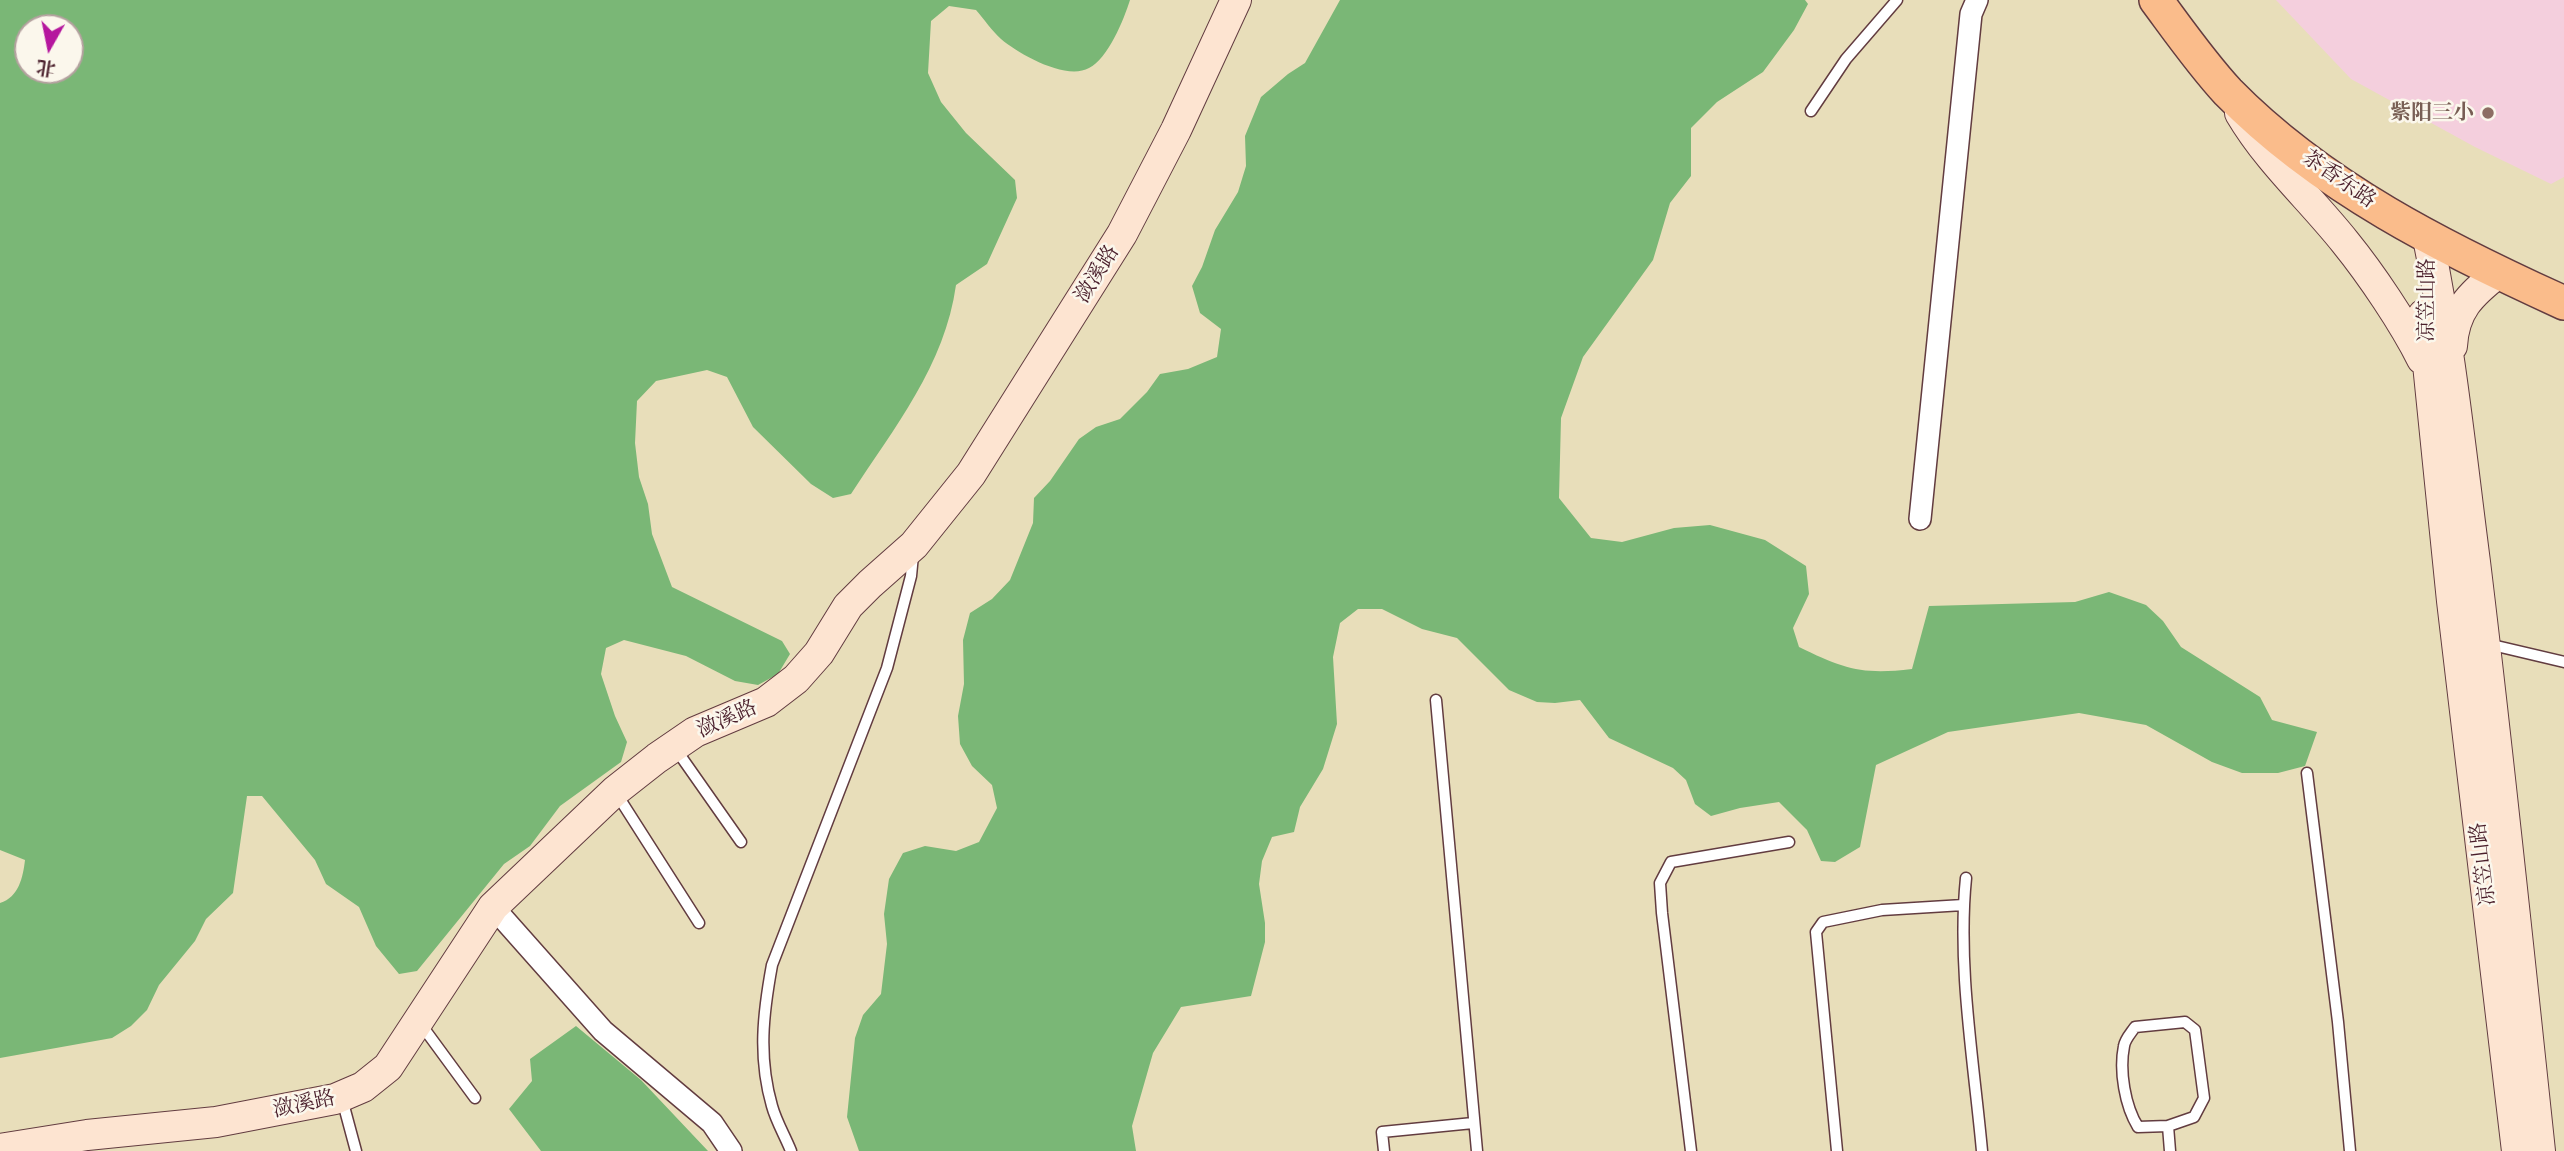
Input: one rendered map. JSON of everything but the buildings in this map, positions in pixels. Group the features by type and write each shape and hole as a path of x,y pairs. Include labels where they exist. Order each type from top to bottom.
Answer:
{"main road":[{"name":"潋溪路","path":"0,1149 89,1143 216,1122 342,1096 363,1087 388,1067 493,907 615,791 657,758 695,732 766,702 796,679 819,653 848,606 914,545 971,474 1122,234 1236,0"},
{"name":"茶香东路","path":"2156,0 2228,91 2278,136 2339,181 2428,238 2564,303"},
{"path":"2228,91 2250,130 2276,165 2345,242 2440,376"},
{"name":"凉笠山路","path":"2428,238 2440,376 2452,601 2517,1151"},
{"path":"2440,376 2460,311 2470,297 2498,273"},
{"name":"凉笠山路","path":"2440,376 2484,643 2540,1151"}],"street":[{"path":"1920,519 1971,15 1978,0"},
{"path":"493,907 603,1031 712,1123 731,1151"}],"lane":[{"path":"1811,111 1846,59 1897,0"},
{"path":"791,1151 772,1107 764,1065 763,1013 772,965 887,668 911,576 914,545"},
{"path":"2484,643 2564,662"},
{"path":"1436,700 1477,1151"},
{"path":"675,748 741,842"},
{"path":"2307,773 2338,1022 2350,1151"},
{"path":"615,791 699,923"},
{"path":"1691,1151 1660,883 1671,862 1789,842"},
{"path":"1965,878 1965,972 1982,1151"},
{"path":"1837,1151 1816,932 1823,922 1882,910 1963,905"},
{"path":"418,1021 475,1098"},
{"path":"2185,1022 2194,1030 2204,1098 2194,1117 2168,1126 2138,1127 2132,1117 2122,1073 2124,1043 2135,1027 2185,1022"},
{"path":"342,1096 356,1151"},
{"path":"1384,1151 1382,1132 1473,1123"},
{"path":"2168,1126 2170,1151"}],"shaded area":[{"name":"紫阳三小","path":"2276,0 2564,0 2564,177 2551,184 2475,147 2351,79"}],"green space":[{"path":"0,0 1130,0 1109,48 1096,63 1079,71 1043,64 1019,52 998,36 976,10 949,6 931,21 928,73 941,102 966,133 1015,180 1017,198 987,264 956,285 941,342 916,395 851,494 833,498 811,484 753,427 727,377 707,370 656,381 637,401 635,443 639,477 648,504 652,534 672,587 782,641 790,654 778,674 758,685 735,681 686,656 624,640 606,648 601,674 627,742 621,762 560,806 530,846 504,864 417,971 399,974 376,946 359,907 326,884 315,860 262,796 247,796 233,893 206,919 195,941 159,985 147,1010 131,1026 112,1038 0,1058 0,903 16,891 25,860 0,850"},
{"path":"1340,0 1805,0 1808,4 1794,30 1763,72 1717,102 1691,128 1691,176 1670,203 1653,260 1583,357 1561,418 1559,498 1591,538 1622,542 1674,528 1710,525 1765,540 1806,566 1809,594 1793,628 1799,647 1829,661 1854,668 1880,671 1912,669 1929,606 2075,602 2109,592 2146,605 2163,621 2181,647 2260,697 2272,720 2317,732 2305,766 2278,773 2242,773 2212,762 2146,725 2079,713 1948,732 1876,765 1860,847 1835,862 1821,861 1807,830 1779,802 1711,816 1695,804 1686,780 1673,768 1609,738 1580,700 1537,702 1509,690 1457,638 1422,629 1382,609 1358,609 1340,623 1333,657 1337,724 1323,769 1300,807 1294,832 1272,837 1262,861 1259,884 1265,942 1251,996 1181,1007 1153,1053 1132,1126 1136,1151 859,1151 847,1117 855,1038 863,1015 881,994 887,944 884,914 889,879 903,853 925,846 956,851 979,842 997,808 992,785 972,766 960,744 958,716 964,684 963,640 970,613 992,599 1010,580 1033,523 1034,498 1050,481 1079,439 1096,427 1120,419 1147,392 1160,374 1188,369 1217,357 1221,329 1200,313 1192,286 1215,230 1238,192 1246,166 1245,136 1261,97 1305,63"},
{"path":"576,1026 641,1080 708,1151 541,1151 509,1109 532,1081 530,1059"}],"place":[{"name":"紫阳三小","path":"2488,113"}]}
